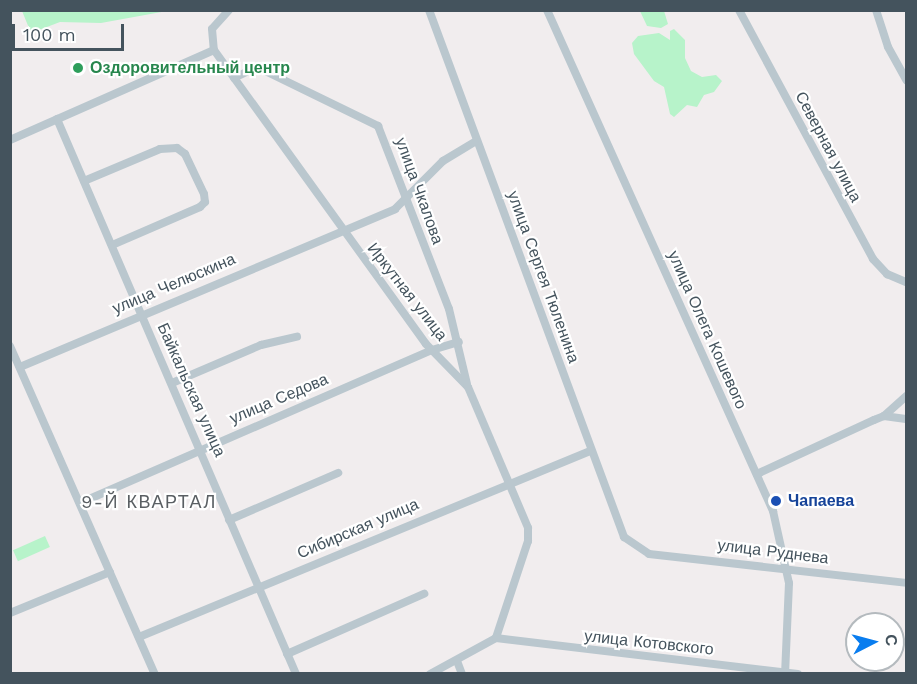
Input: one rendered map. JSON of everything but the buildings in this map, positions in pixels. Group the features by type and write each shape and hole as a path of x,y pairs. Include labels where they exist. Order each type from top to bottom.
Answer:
{"street":[{"path":"10,140 214,50 212,29 229,10"},
{"name":"улица Сергея Тюленина","path":"429,10 475,142 620,532 637,549"},
{"name":"улица Олега Кошевого","path":"547,10 777,521 788,569 790,606 785,673"},
{"name":"Северная улица","path":"739,10 873,259 884,272 906,282"},
{"path":"876,10 888,47 906,80"},
{"name":"Иркутная улица","path":"214,50 341,230 432,350 468,387 510,482 529,535 496,638"},
{"name":"улица Чкалова","path":"234,78 257,67 376,124 459,342 468,387"},
{"name":"Байкальская улица","path":"57,119 202,449 296,674"},
{"name":"улица Челюскина","path":"20,367 141,313 395,209 442,161 475,142"},
{"path":"84,181 160,149 177,148 185,154 204,194 205,202 200,207 112,245"},
{"path":"172,383 261,345 297,336"},
{"name":"улица Седова","path":"80,503 432,350 459,342"},
{"path":"10,346 155,674"},
{"path":"757,474 884,416 906,396"},
{"path":"884,416 906,419"},
{"name":"Сибирская улица","path":"140,637 510,482 590,451"},
{"path":"230,520 338,473"},
{"name":"улица Руднева","path":"637,549 649,554 906,583"},
{"path":"10,613 110,572"},
{"path":"287,654 424,594"},
{"path":"430,674 457,662 496,638"},
{"name":"улица Котовского","path":"496,638 798,674"},
{"path":"457,662 462,674"}],"green space":[{"path":"22,11 167,11 101,23 60,22 31,33"},
{"path":"640,11 664,11 668,24 661,28 647,26"},
{"path":"674,29 685,40 685,58 691,71 702,77 716,75 722,81 714,92 704,95 697,107 687,105 674,117 670,114 664,87 654,81 634,54 632,43 638,36 659,33 670,40 670,31"},
{"path":"45,536 50,547 18,561 13,550"}],"place":[{"name":"Оздоровительный центр","path":"78,68"},
{"name":"Чапаева","path":"776,501"}],"district":[{"name":"9-Й КВАРТАЛ","path":"149,502"}]}
